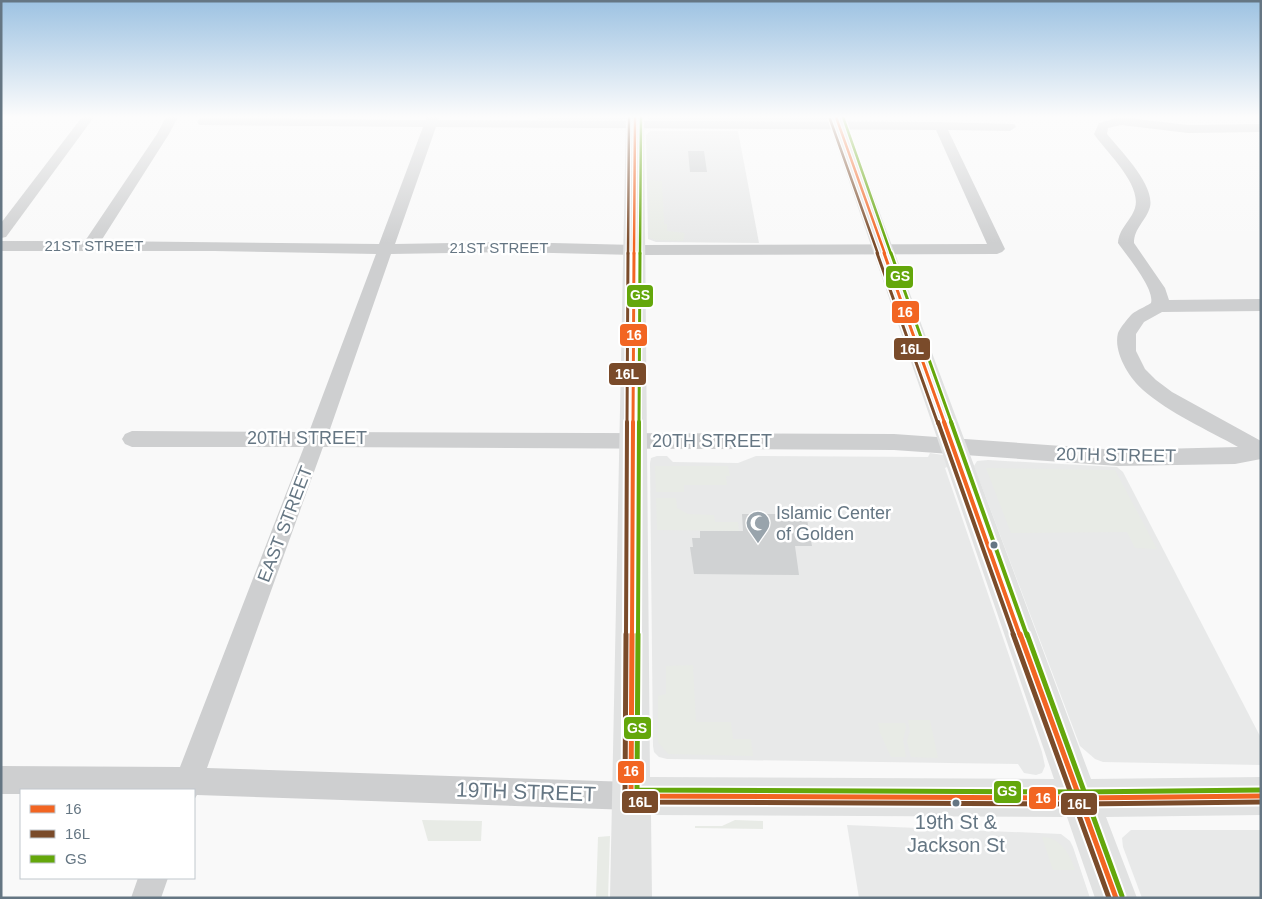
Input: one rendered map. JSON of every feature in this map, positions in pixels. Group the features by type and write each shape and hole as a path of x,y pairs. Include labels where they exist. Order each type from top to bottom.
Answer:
{"main road":[{"path":"631,898 635,159"},
{"path":"850,159 1116,898"},
{"name":"19TH STREET","path":"631,796 1080,798 1261,796"}],"street":[{"path":"1,234 57,159"},
{"path":"90,246 147,159"},
{"name":"EAST STREET","path":"186,786 317,438 418,159"},
{"name":"21ST STREET","path":"1,246 384,249 512,247 635,250 997,249 955,159"},
{"path":"1119,159 1138,184 1145,199 1142,210 1127,231 1126,243 1157,288 1161,298 1159,306"},
{"path":"1260,450 1165,397 1149,385 1138,373 1127,351 1127,332 1138,318 1159,306 1261,305"},
{"name":"20TH STREET","path":"132,438 894,442 1118,458 1235,456 1260,450"},
{"name":"19TH STREET","path":"1,780 631,796"},
{"path":"146,898 153,879"}],"shaded area":[{"path":"646,159 743,159 759,243 656,242 648,239"},
{"path":"649,180 662,181 664,224 667,224 667,231 685,233 683,241 655,240 650,238"},
{"path":"930,453 943,455 949,466 945,468 1042,752 1045,766 1042,773 1036,775 1024,773 1018,764 667,759 659,757 654,752 653,746 651,458 667,456 673,462 738,463 756,456 928,457"},
{"path":"977,461 1117,467 1123,472 1261,738 1261,765 1103,762 1095,759 1080,746 974,466"},
{"path":"655,466 728,466 730,476 726,476 727,485 684,485 684,492 656,492"},
{"path":"986,468 1115,470 1157,549 1135,548 1127,532 1011,533"},
{"path":"656,498 676,498 677,508 688,514 714,515 715,522 738,522 739,531 657,530"},
{"path":"693,665 696,722 731,722 733,739 751,739 753,756 668,754 658,742 658,696 666,694 666,666"},
{"path":"908,720 930,720 938,758 911,757 907,741 910,731"},
{"path":"878,723 905,723 903,740 906,757 891,757 880,733"},
{"path":"422,820 482,821 481,841 428,841"},
{"path":"735,820 763,821 763,829 695,828 695,826 722,826"},
{"path":"847,825 1061,834 1070,841 1073,847 1090,898 859,898"},
{"path":"1131,830 1261,830 1261,898 1142,898 1123,847 1122,838"},
{"path":"610,836 608,898 596,898 598,837"},
{"path":"1042,837 1059,843 1070,858 1075,870 1053,870"}],"building":[{"path":"689,159 705,159 707,172 690,172"},
{"name":"Islamic Center of Golden","path":"742,514 806,514 812,546 795,546 799,575 694,574 690,547 693,547 692,538 700,538 700,531 743,531"}],"transit line":[{"name":"16L","path":"629,159 625,796 627,800 631,802 1080,804 1261,802"},
{"name":"16","path":"635,159 631,796 1080,798 1261,796"},
{"name":"GS","path":"641,159 637,790 1080,792 1261,790"},
{"name":"16L","path":"844,159 997,590 1109,898"},
{"name":"16","path":"851,159 1003,588 1116,898"},
{"name":"GS","path":"858,159 1009,586 1122,896"}],"place":[{"name":"Islamic Center of Golden","path":"758,544"},
{"name":"19th St & Jackson St","path":"956,803"}]}
